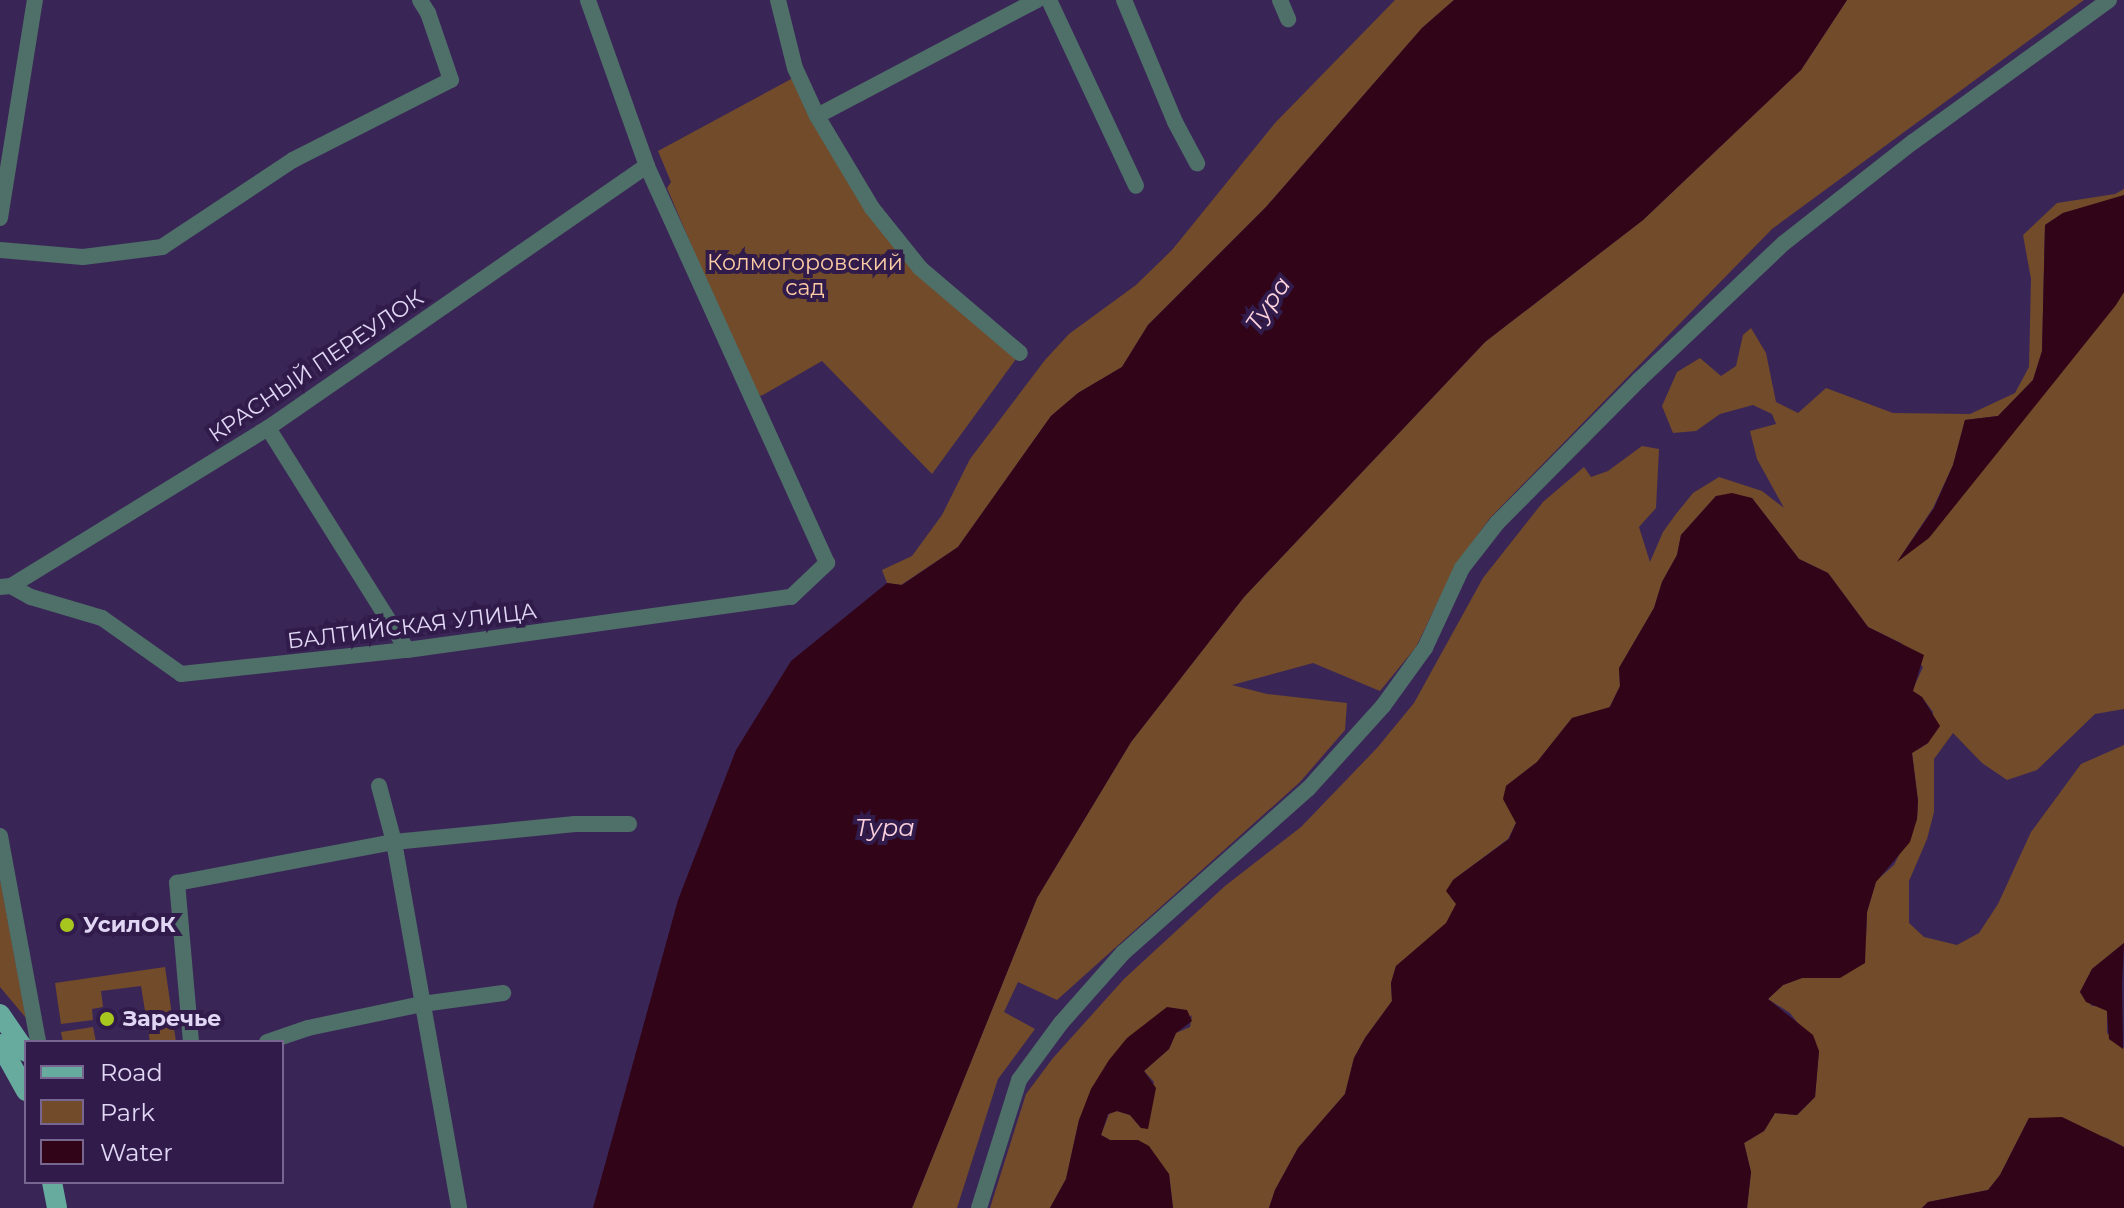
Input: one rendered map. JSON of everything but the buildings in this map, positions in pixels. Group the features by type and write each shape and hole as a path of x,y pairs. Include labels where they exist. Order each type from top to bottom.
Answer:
{"main road":[{"path":"0,1014 24,1049"},
{"path":"0,1044 24,1087"},
{"path":"52,1184 57,1208"}],"street":[{"path":"0,218 35,0"},
{"path":"0,250 83,257 162,247 293,160 451,80 428,13 420,0"},
{"path":"588,0 647,166"},
{"path":"778,0 795,68 817,116 872,208 920,268 1020,353"},
{"path":"817,116 1037,0"},
{"path":"1049,0 1136,186"},
{"path":"1124,0 1175,122 1197,163"},
{"path":"1280,0 1288,19"},
{"path":"979,1208 1019,1080 1061,1023 1123,953 1308,789 1383,706 1425,648 1462,568 1497,523 1639,380 1784,243 1913,142 2109,0"},
{"name":"КРАСНЫЙ ПЕРЕУЛОК","path":"6,587 268,428 647,166"},
{"name":"БАЛТИЙСКАЯ УЛИЦА","path":"6,587 102,618 181,674 407,650 791,597 827,563 647,166"},
{"path":"268,428 407,650"},
{"path":"379,786 394,842 459,1208"},
{"path":"191,1040 177,883 394,842 575,824 629,824"},
{"path":"0,836 38,1040"},
{"path":"273,1040 308,1028 422,1004 503,993"}],"green space":[{"path":"1395,0 1454,0 1422,28 1266,207 1148,325 1122,367 1078,393 1051,416 958,547 901,585 887,583 882,570 912,556 942,515 970,459 1045,360 1069,334 1136,285 1172,250 1275,123"},
{"path":"1847,0 2084,0 1772,229 1490,518 1455,566 1416,647 1380,691 1313,663 1232,685 1267,694 1347,703 1345,730 1300,782 1057,1000 1018,982 1004,1012 1035,1029 998,1079 957,1208 912,1208 1037,898 1131,742 1244,597 1485,342 1643,220 1801,70"},
{"name":"Колмогоровский сад","path":"793,78 865,209 1016,359 932,474 822,361 761,396 751,386 667,188 671,182 658,151"},
{"path":"2124,189 2124,195 2119,198 2063,213 2045,225 2042,351 2033,380 1998,416 1965,420 1953,465 1933,508 1899,559 1929,537 2124,292 2124,709 2095,714 2037,770 2007,780 1982,763 1953,733 1934,759 1934,812 1927,839 1909,881 1909,923 1924,937 1957,945 1979,933 1998,904 2031,832 2081,764 2124,745 2124,943 2092,969 2080,992 2092,1006 2101,1006 2107,1011 2107,1033 2124,1048 2124,1147 2107,1138 2029,1118 2000,1175 1988,1190 1928,1202 1922,1208 1747,1208 1751,1172 1744,1143 1764,1131 1775,1113 1797,1115 1815,1097 1819,1051 1790,1013 1768,999 1783,985 1802,978 1840,978 1866,937 1867,912 1876,881 1894,865 1917,819 1912,753 1928,743 1933,712 1922,697 1912,691 1923,667 1901,643 1868,627 1828,573 1799,559 1752,498 1716,496 1681,535 1677,555 1662,582 1654,608 1619,668 1620,686 1609,708 1572,718 1537,762 1506,786 1516,823 1508,839 1453,880 1451,898 1457,904 1446,924 1396,966 1391,983 1392,1001 1354,1058 1345,1094 1298,1148 1275,1190 1269,1208 1173,1208 1169,1174 1138,1140 1110,1140 1101,1135 1109,1114 1117,1111 1130,1115 1141,1128 1154,1082 1144,1071 1169,1049 1176,1033 1190,1027 1192,1015 1079,1120 1066,1179 1050,1208 990,1208 1026,1094 1053,1058 1124,979 1225,886 1301,827 1377,748 1414,703 1483,578 1543,502 1584,467 1591,477 1608,471 1642,446 1659,449 1656,508 1639,527 1650,562 1663,532 1693,493 1719,477 1762,491 1784,508 1757,459 1750,431 1776,424 1772,414 1753,405 1720,414 1696,431 1673,433 1662,406 1677,372 1700,358 1721,376 1736,366 1743,335 1751,328 1766,353 1776,402 1798,413 1826,388 1893,413 1970,414 2015,393 2029,367 2031,279 2023,235 2057,203 2115,194"},
{"path":"0,879 26,1018 0,987"},
{"path":"165,967 176,1040 150,1040 141,986 101,991 103,1007 92,1009 93,1020 61,1024 55,983"},
{"path":"93,1027 96,1040 63,1040 61,1032"}],"water":[{"name":"Тура","path":"1454,0 1847,0 1801,70 1643,220 1485,342 1244,597 1131,742 1037,898 912,1208 593,1208 678,900 736,750 791,661 887,583 902,585 958,547 1051,416 1078,393 1122,367 1148,325 1266,207 1422,28"},
{"path":"2124,195 2124,292 2116,305 1929,538 1897,562 1934,508 1953,465 1965,420 1998,416 2033,380 2042,351 2045,225 2063,213"},
{"path":"1732,493 1752,498 1799,559 1828,573 1868,627 1924,655 1913,691 1922,697 1940,726 1928,743 1912,753 1917,819 1910,842 1876,882 1867,912 1865,963 1840,978 1802,978 1783,985 1768,999 1813,1035 1819,1051 1815,1097 1797,1115 1775,1113 1764,1131 1744,1143 1751,1172 1747,1208 1269,1208 1275,1190 1298,1148 1345,1094 1354,1058 1392,1001 1391,983 1396,966 1446,923 1456,904 1446,891 1453,880 1509,839 1516,823 1503,799 1506,786 1537,762 1572,718 1610,707 1620,686 1619,668 1654,608 1662,582 1677,555 1681,535 1716,496"},
{"path":"2124,943 2123,1049 2109,1039 2107,1011 2086,1002 2080,992 2092,969"},
{"path":"1167,1007 1187,1010 1192,1021 1176,1033 1169,1049 1144,1071 1156,1088 1148,1129 1141,1128 1130,1115 1117,1111 1108,1114 1101,1135 1110,1140 1138,1140 1149,1146 1169,1174 1173,1208 1050,1208 1066,1179 1079,1120 1091,1089 1127,1038"},
{"path":"2062,1117 2124,1147 2124,1208 1922,1208 1928,1202 1988,1190 2000,1175 2029,1118"}],"place":[{"name":"УсилОК","path":"67,925"},
{"name":"Заречье","path":"107,1019"}]}
